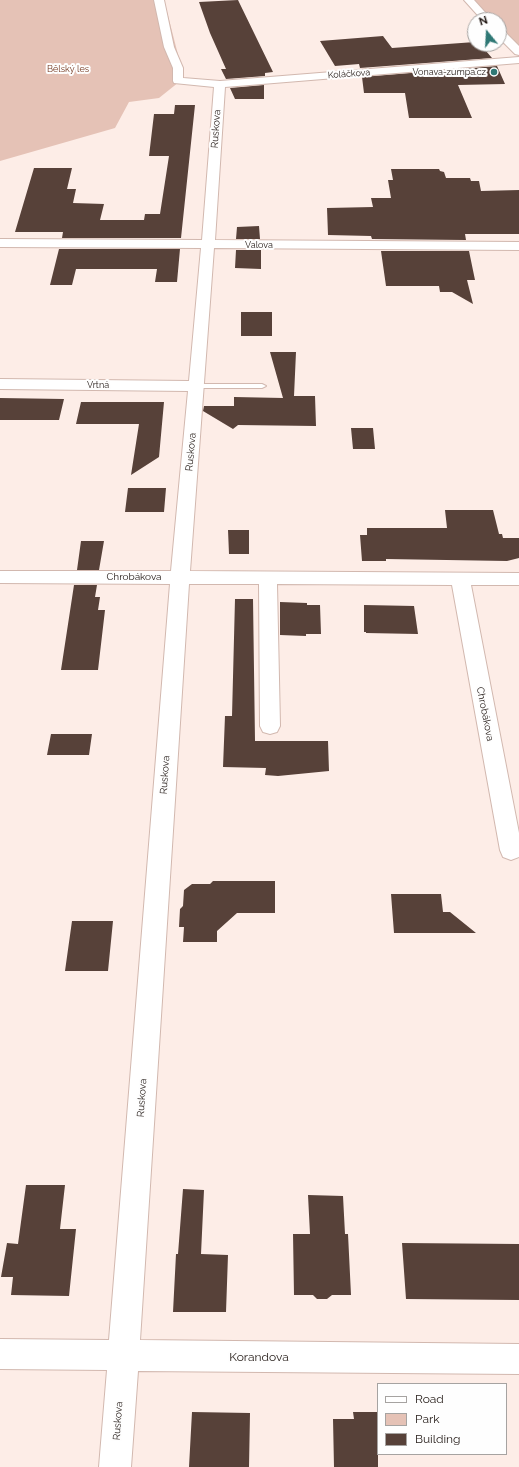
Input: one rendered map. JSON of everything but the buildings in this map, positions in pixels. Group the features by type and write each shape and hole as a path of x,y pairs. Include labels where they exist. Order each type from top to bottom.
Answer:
{"street":[{"name":"Koláčkova","path":"158,0 169,46 178,68 178,81 220,84 519,60"},
{"path":"469,0 480,12"},
{"path":"507,40 519,52"},
{"name":"Ruskova","path":"115,1467 180,577 220,84"},
{"name":"Valova","path":"0,243 519,246"},
{"name":"Vrtná","path":"0,384 196,386"},
{"name":"Chrobákova","path":"0,577 519,579"},
{"path":"268,578 270,726"},
{"name":"Chrobákova","path":"460,579 511,850"},
{"name":"Korandova","path":"0,1354 519,1358"}],"lane":[{"path":"196,386 262,386"}],"green space":[{"name":"Bělský les","path":"0,0 164,0 184,78 159,98 129,102 115,128 0,161"},
{"path":"469,0 519,0 519,52 507,40 507,12 480,12"}],"place":[{"name":"Vonava-zumpa.cz","path":"494,72"}]}
